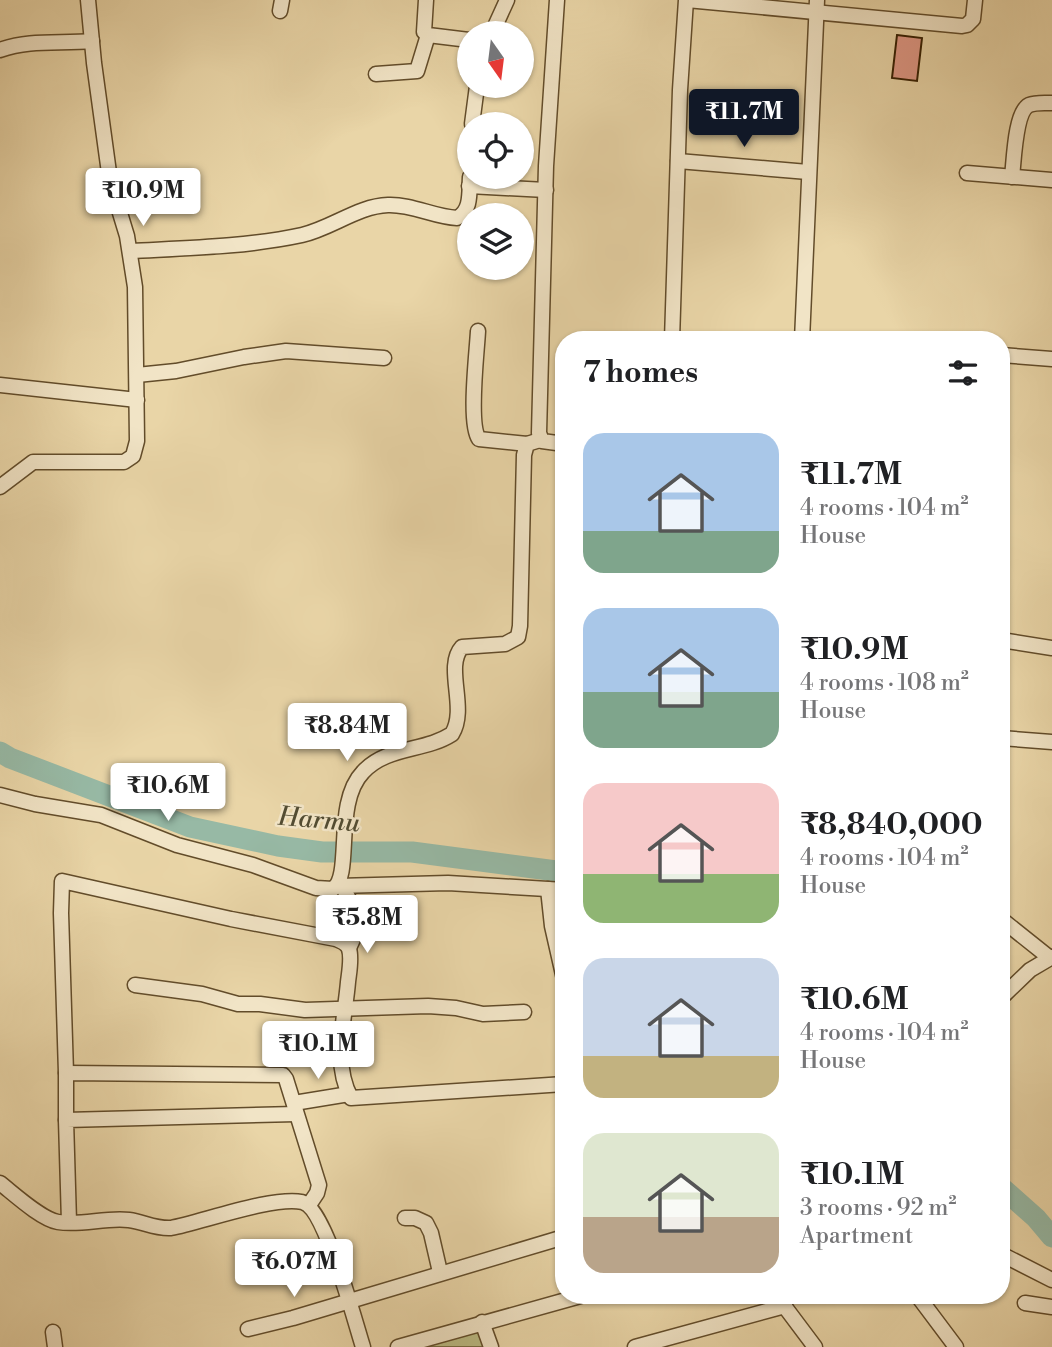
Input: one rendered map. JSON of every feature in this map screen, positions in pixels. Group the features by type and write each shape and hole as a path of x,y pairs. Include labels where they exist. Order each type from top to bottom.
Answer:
{"street":[{"path":"0,486 33,462 124,462 133,456 137,441 135,287 131,251 110,180 88,0"},
{"path":"426,0 422,27 424,32 428,35 457,39"},
{"path":"497,21 507,0"},
{"path":"555,1085 351,1098 341,1059 349,948 354,938 358,916 340,886 344,825 355,781 365,769 389,754 433,743 452,734 458,719 456,657 462,647 505,644 518,637 524,455 534,442 557,0"},
{"path":"672,331 680,90 687,0 817,6 962,26 973,19 975,0"},
{"path":"802,331 817,6"},
{"path":"376,74 417,71 428,35"},
{"path":"0,50 30,42 53,44 92,41"},
{"path":"1012,177 1020,115 1033,103 1052,103"},
{"path":"678,161 808,172"},
{"path":"967,173 1052,180"},
{"path":"131,251 211,247 282,238 314,232 362,211 387,205 457,218 465,213 469,189"},
{"path":"534,189 546,190"},
{"path":"478,331 474,393 475,433 479,439 555,443"},
{"path":"137,375 176,371 286,351 384,358"},
{"path":"1010,356 1052,359"},
{"path":"0,384 137,400"},
{"path":"1010,641 1052,648"},
{"path":"1010,739 1052,741"},
{"path":"0,795 101,815 177,845 253,865 327,890 340,886 421,883 555,889"},
{"path":"69,1222 62,881 231,919 336,939 349,948"},
{"path":"548,889 555,939"},
{"path":"1010,926 1051,958 1030,970 1010,989"},
{"path":"135,985 202,994 238,1004 305,1010 428,1006 483,1014 524,1012"},
{"path":"66,1073 283,1075 319,1185 309,1205"},
{"path":"66,1120 295,1108 349,1094"},
{"path":"0,1183 51,1219 69,1222 121,1219 154,1228 171,1228 278,1203 302,1202 309,1205 326,1233 363,1347"},
{"path":"405,1218 422,1219 426,1223 440,1272"},
{"path":"248,1329 555,1240"},
{"path":"1010,1259 1052,1280"},
{"path":"398,1347 555,1303"},
{"path":"1025,1303 1052,1307"},
{"path":"635,1347 768,1304"},
{"path":"783,1304 815,1347"},
{"path":"924,1304 956,1347"},
{"path":"482,1322 491,1347"}],"green space":[{"path":"485,1327 491,1347 415,1347"}],"building":[{"path":"897,35 922,38 917,81 892,78"}],"waterway":[{"name":"Harmu","path":"0,752 190,827 278,846 322,852 412,852 555,871"},
{"name":"Harmu","path":"1010,1195 1036,1218 1052,1237"}]}
